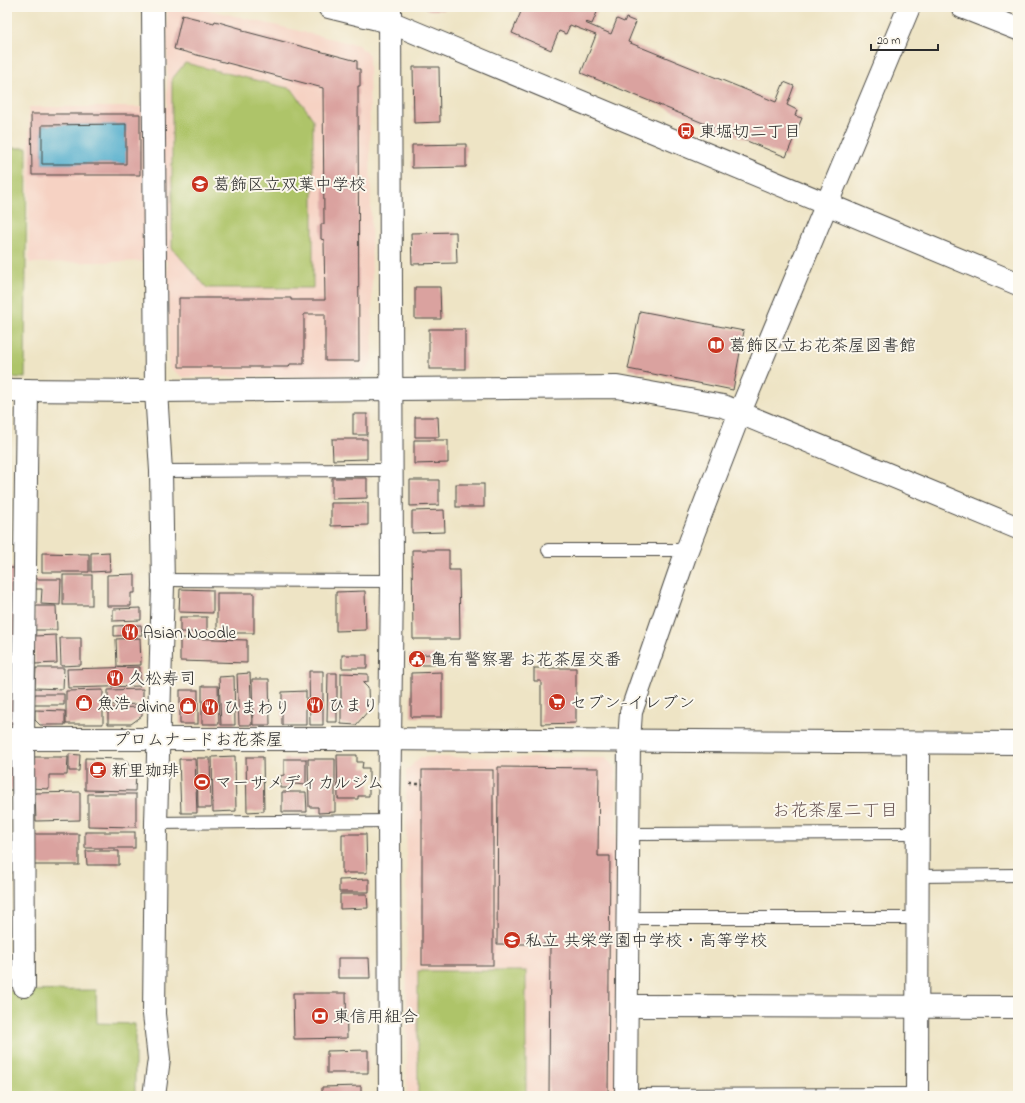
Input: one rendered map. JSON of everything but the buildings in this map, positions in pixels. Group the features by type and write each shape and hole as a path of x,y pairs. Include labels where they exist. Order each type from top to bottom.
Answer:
{"street":[{"path":"153,7 156,391 161,471 163,580 156,823 154,1014 158,1059 154,1096"},
{"path":"329,7 390,15 827,205 1018,284"},
{"path":"626,1095 629,741 631,712 688,550 740,412 909,7"},
{"path":"962,7 1018,29"},
{"path":"390,15 392,581 389,821 390,1096"},
{"path":"24,986 15,739 17,390 156,391 617,386 723,406 740,412 1018,528"},
{"name":"プロムナードお花茶屋","path":"15,739 390,739 1018,744"},
{"path":"917,1095 918,744"},
{"path":"627,1006 1018,1007"}],"lane":[{"path":"161,471 391,470"},
{"path":"548,550 688,550"},
{"path":"163,580 392,581"},
{"path":"156,823 389,821"},
{"path":"628,834 918,833"},
{"path":"917,876 1018,875"},
{"path":"627,918 917,918"},
{"path":"626,1095 917,1095"}],"shaded area":[{"name":"葛飾区立双葉中学校","path":"168,7 197,7 358,45 369,55 373,360 362,376 182,377 169,367 167,261 29,263 29,107 167,107"},
{"name":"私立 共栄学園中学校・高等学校","path":"420,757 606,758 616,768 617,1096 407,1096 406,771"}],"green space":[{"path":"185,63 292,89 313,119 313,288 207,288 172,248 172,79"},
{"path":"7,148 27,148 25,378 7,377"},
{"path":"418,971 526,971 526,1096 418,1096"},
{"path":"96,990 97,1023 135,1024 135,1096 7,1096 7,991"}],"water":[{"path":"126,124 126,164 42,164 42,125"}],"place":[{"name":"東堀切二丁目","path":"686,131"},
{"name":"葛飾区立双葉中学校","path":"200,184"},
{"name":"葛飾区立お花茶屋図書館","path":"716,345"},
{"name":"Asian Noodle","path":"130,632"},
{"name":"亀有警察署 お花茶屋交番","path":"417,659"},
{"name":"久松寿司","path":"115,678"},
{"name":"セブン-イレブン","path":"557,702"},
{"name":"魚浩","path":"84,703"},
{"name":"ひまり","path":"315,705"},
{"name":"divine","path":"188,706"},
{"name":"ひまわり","path":"210,707"},
{"name":"新里珈琲","path":"98,770"},
{"name":"マーサメディカルジム","path":"202,782"},
{"name":"私立 共栄学園中学校・高等学校","path":"512,940"},
{"name":"東信用組合","path":"320,1016"}],"district":[{"name":"お花茶屋二丁目","path":"835,810"}]}
